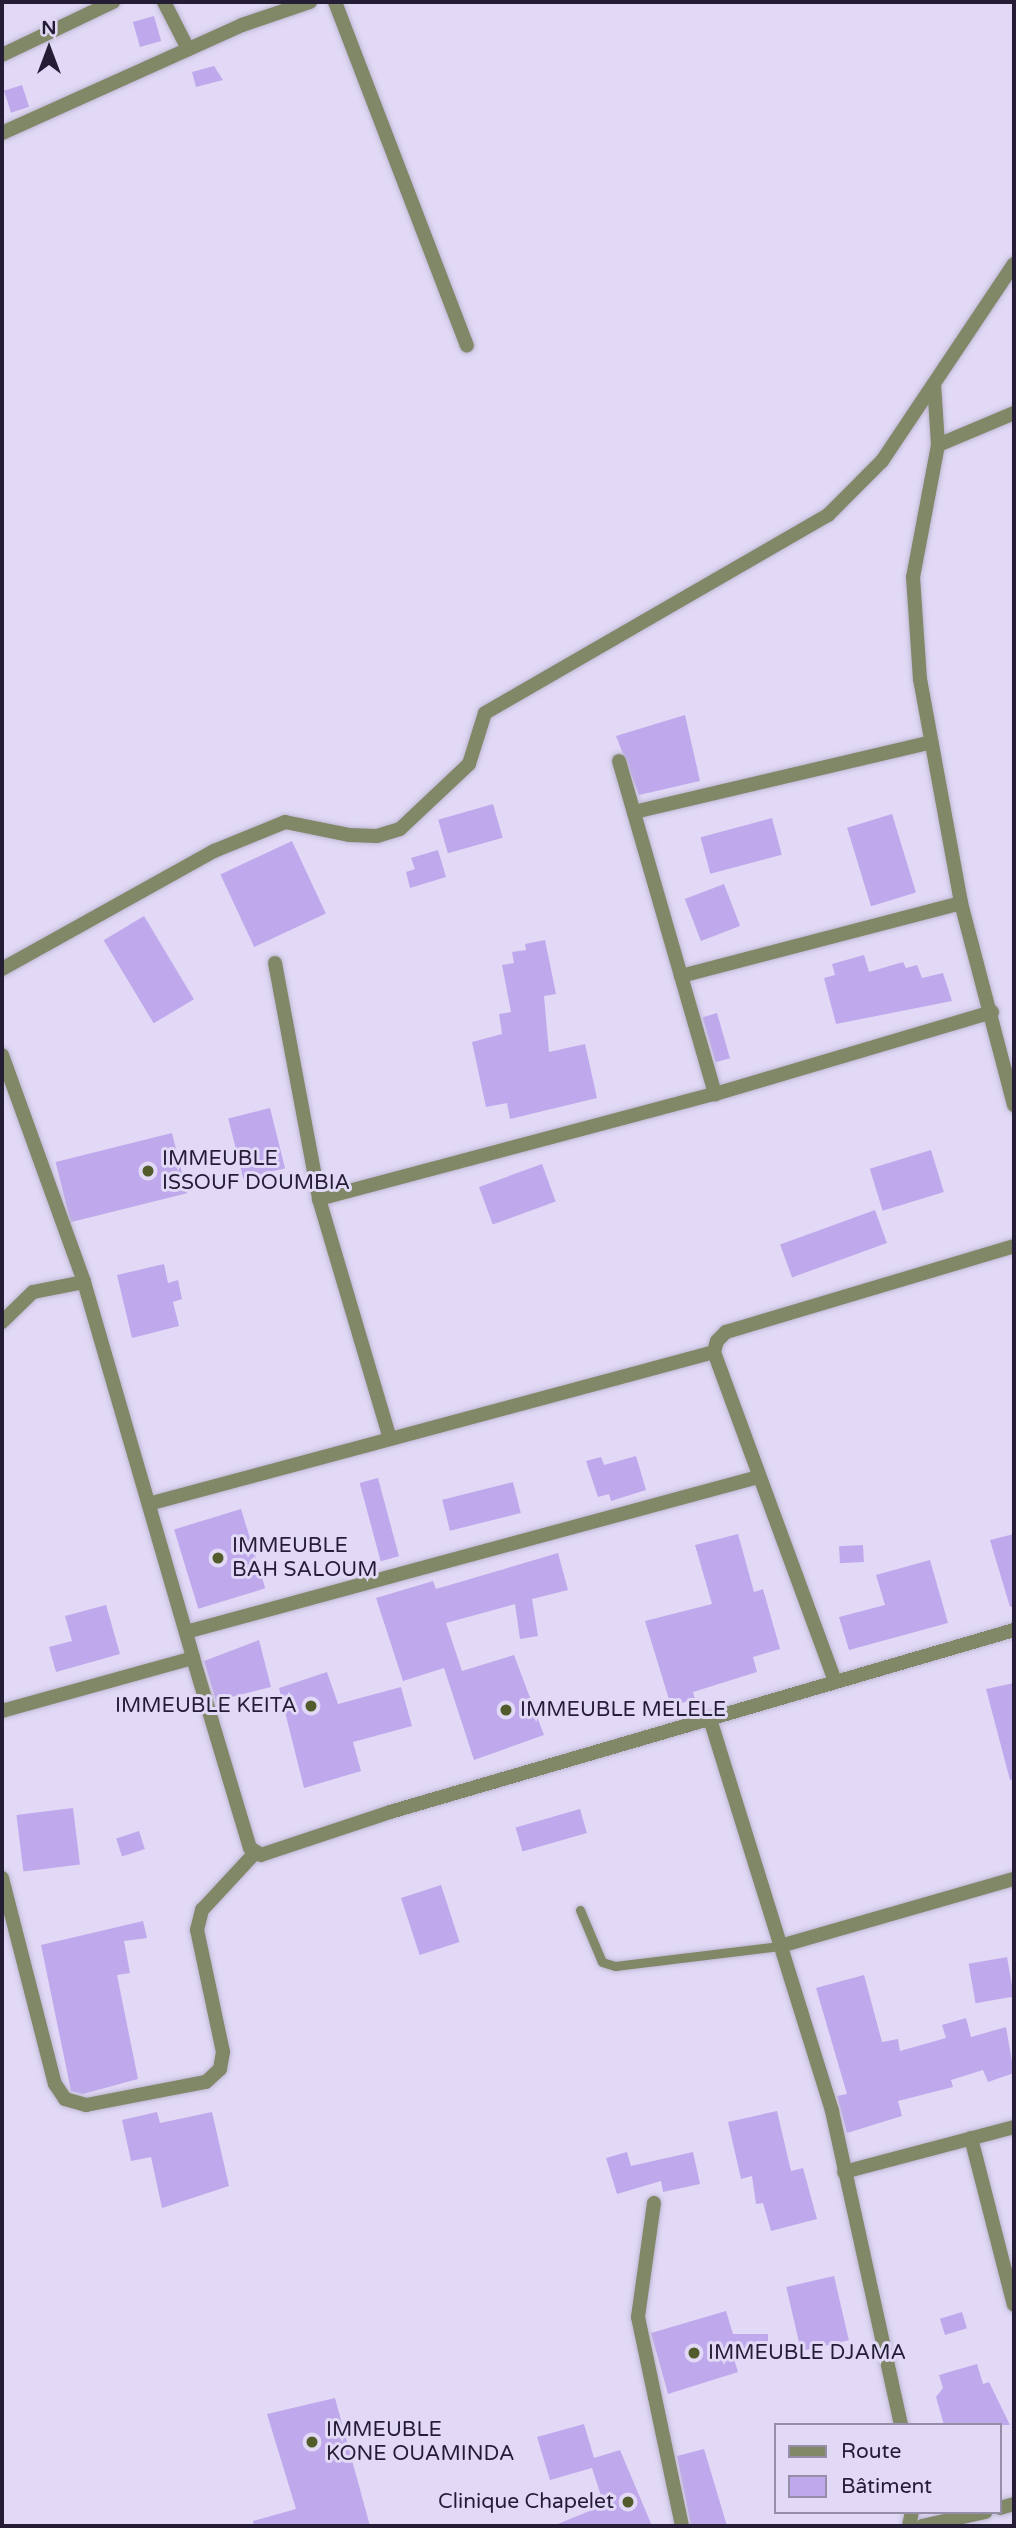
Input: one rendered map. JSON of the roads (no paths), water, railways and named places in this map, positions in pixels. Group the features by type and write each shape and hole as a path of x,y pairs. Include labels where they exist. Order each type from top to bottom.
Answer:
{"street":[{"path":"2,55 113,2"},
{"path":"164,2 188,49"},
{"path":"2,132 188,49 310,2"},
{"path":"335,2 467,345"},
{"path":"2,969 214,851 285,822 349,835 377,836 400,829 469,764 485,713 828,515 882,461 1014,264"},
{"path":"934,384 938,445 913,577 928,743 961,903 992,1012 1014,1105"},
{"path":"938,445 1014,413"},
{"path":"634,812 928,743"},
{"path":"619,761 715,1094"},
{"path":"681,976 961,903"},
{"path":"275,963 319,1199 390,1438"},
{"path":"319,1199 715,1094 992,1012"},
{"path":"999,1049 1014,1042"},
{"path":"2,1055 84,1282 152,1503 193,1658 254,1854"},
{"path":"152,1503 714,1352 726,1332 1014,1246"},
{"path":"2,1322 33,1292 84,1282"},
{"path":"714,1352 835,1681"},
{"path":"186,1632 758,1477"},
{"path":"2,1878 55,2084 65,2099 86,2105 206,2082 220,2068 223,2052 197,1930 202,1910 254,1854 1014,1630"},
{"path":"2,1712 193,1658"},
{"path":"710,1718 832,2111 901,2423"},
{"path":"780,1946 1014,1879"},
{"path":"844,2172 1014,2127"},
{"path":"971,2138 1014,2305"},
{"path":"654,2203 638,2316 682,2526"},
{"path":"922,2526 976,2514"}],"lane":[{"path":"580,1910 601,1962 615,1966 780,1946"}],"place":[{"name":"IMMEUBLE ISSOUF DOUMBIA","path":"148,1171"},
{"name":"IMMEUBLE BAH SALOUM","path":"218,1558"},
{"name":"IMMEUBLE KEITA","path":"311,1706"},
{"name":"IMMEUBLE MELELE","path":"506,1710"},
{"name":"IMMEUBLE DJAMA","path":"694,2353"},
{"name":"IMMEUBLE KONE OUAMINDA","path":"312,2442"},
{"name":"Clinique Chapelet","path":"628,2502"}]}
